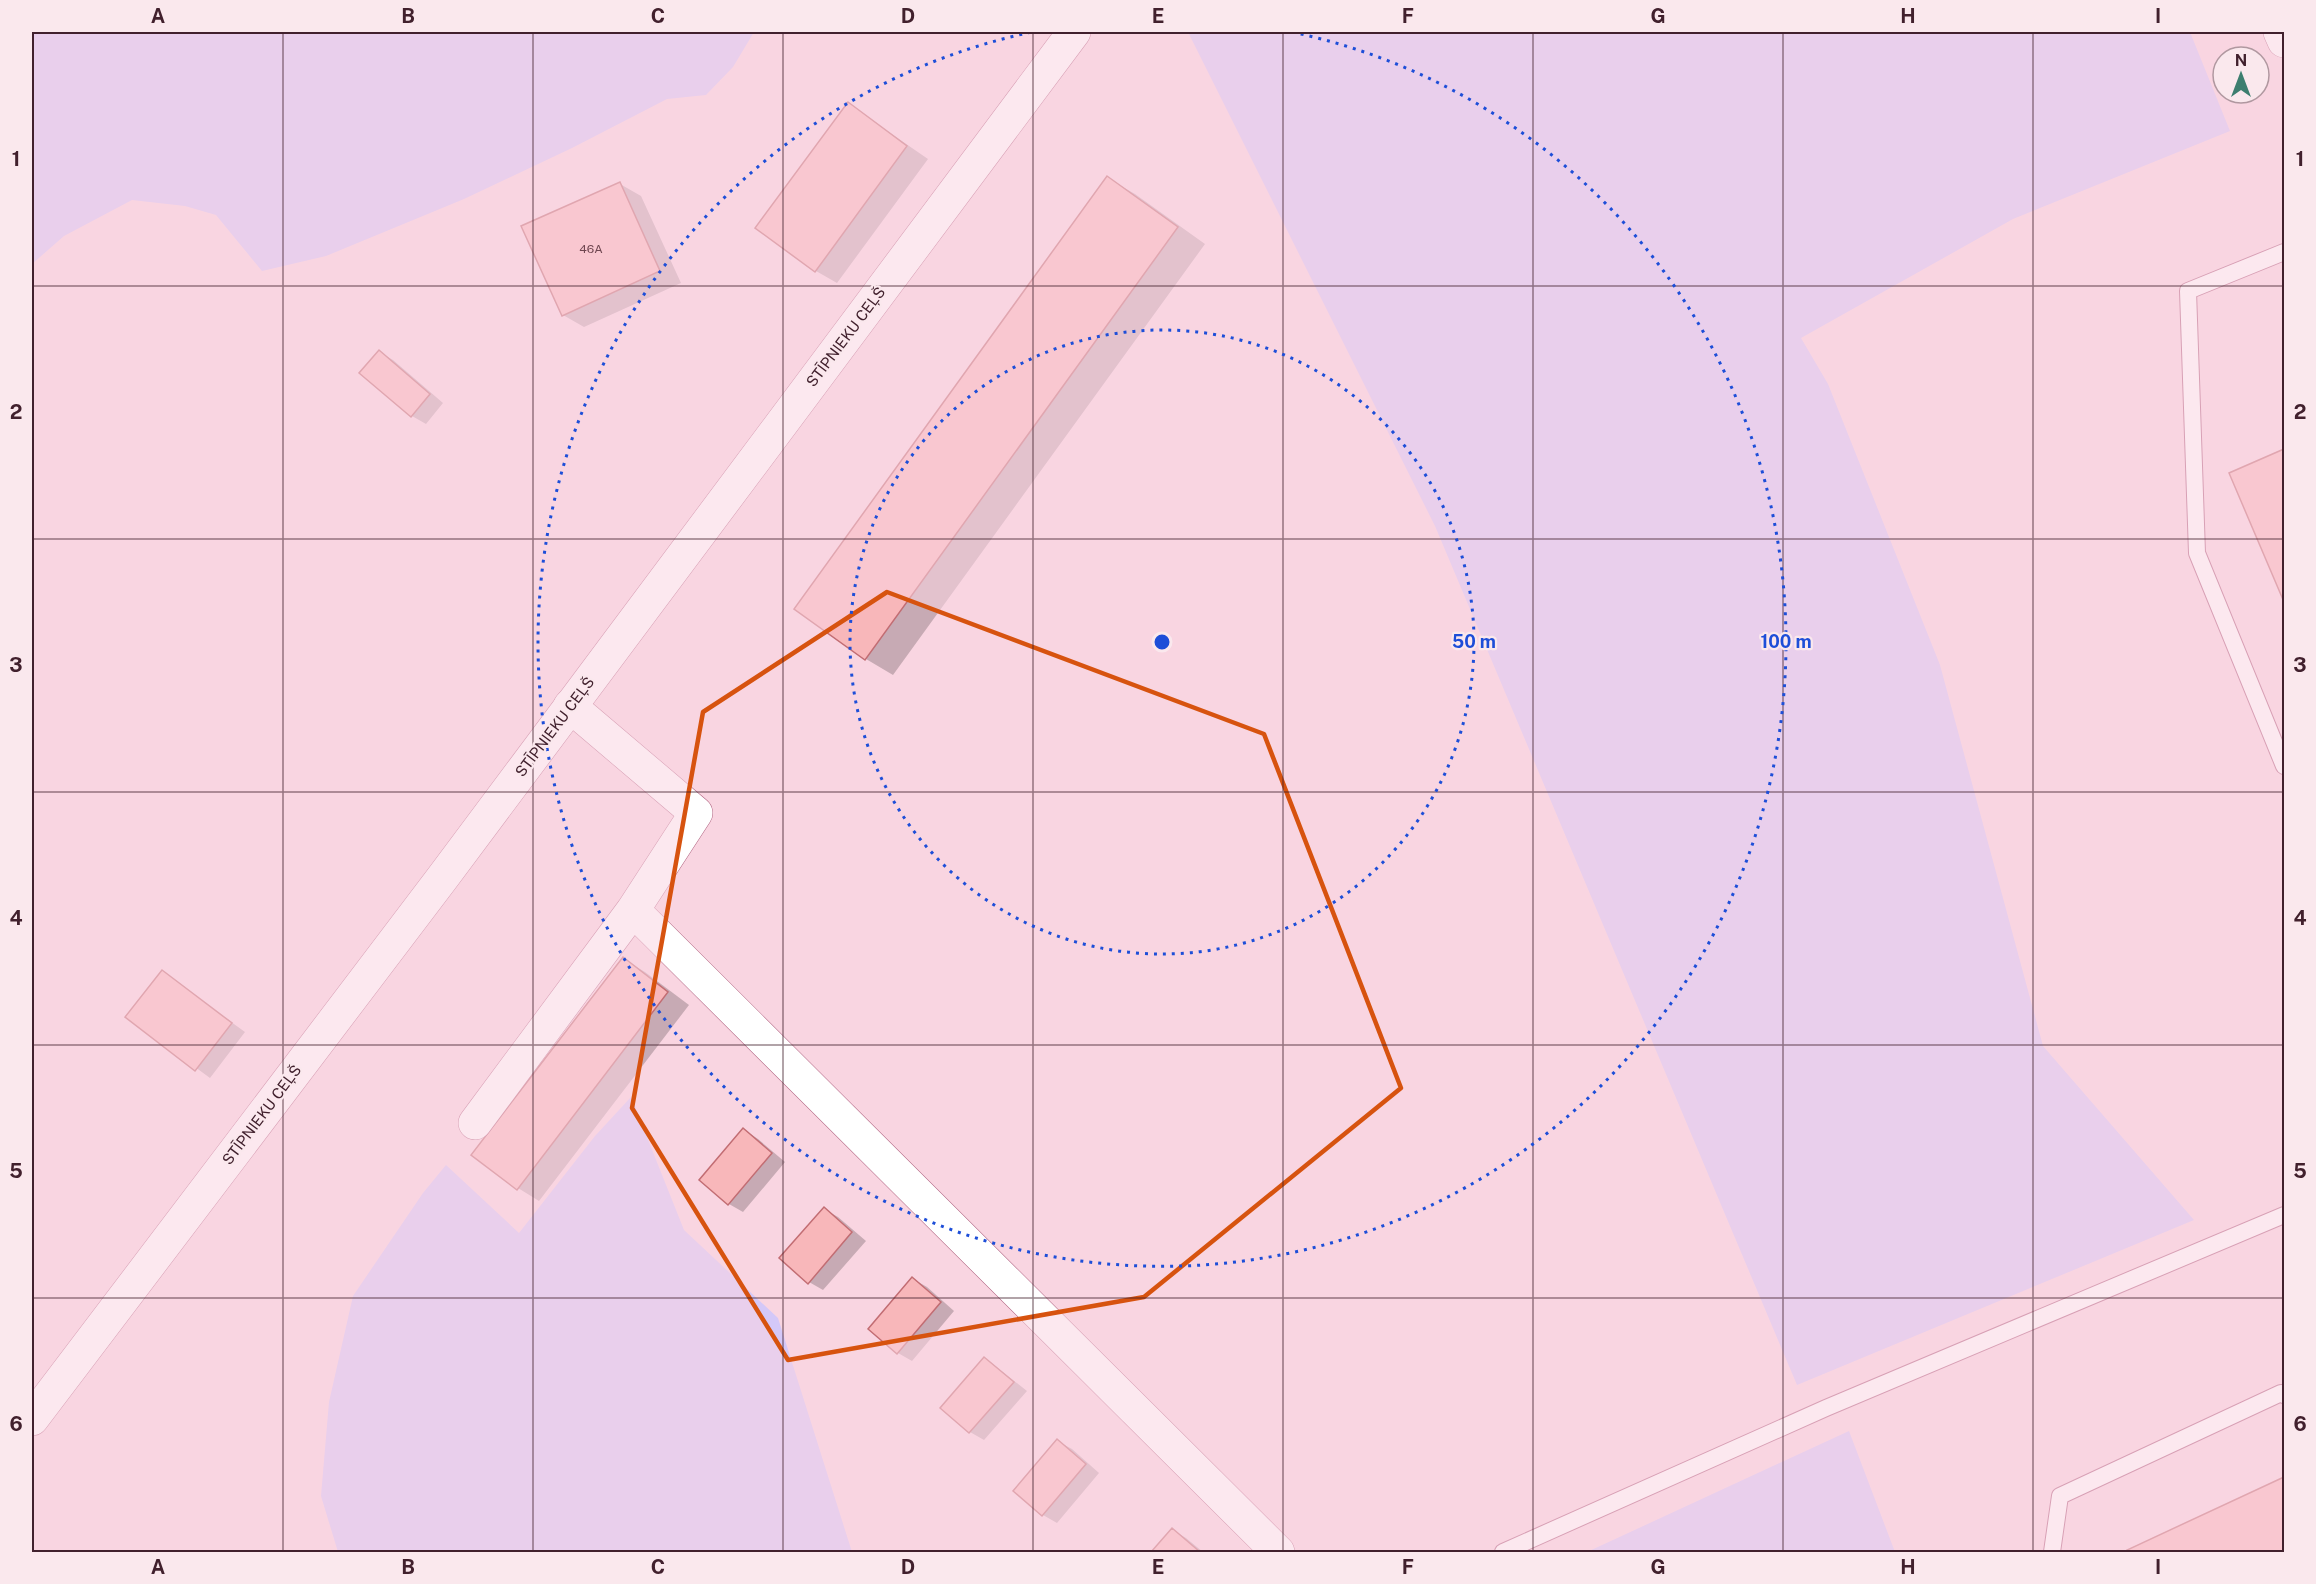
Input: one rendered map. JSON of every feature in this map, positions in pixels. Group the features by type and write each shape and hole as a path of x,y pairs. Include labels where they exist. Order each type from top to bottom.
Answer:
{"main road":[{"name":"STĪPNIEKU CEĻŠ","path":"32,1419 570,706 1074,32"},
{"path":"475,1123 633,910 696,813 570,706"},
{"path":"633,910 1278,1552"}],"lane":[{"path":"2284,252 2188,291 2197,553 2284,766"},
{"path":"1503,1552 1827,1408 2284,1215"},
{"path":"2052,1552 2061,1496 2281,1393 2284,1395"}],"highlighted area":[{"path":"887,592 1264,734 1401,1088 1144,1297 788,1360 632,1108 703,712"}],"shaded area":[{"path":"32,32 754,32 733,67 706,95 667,99 572,148 464,199 326,256 262,271 216,215 185,206 132,200 64,236 32,264"},
{"path":"1188,32 2190,32 2211,84 2211,105 2219,105 2230,131 2013,219 1801,338 1828,384 1940,665 2043,1046 2194,1220 1797,1385 1435,526"},
{"path":"631,1097 684,1230 778,1318 852,1552 338,1552 321,1496 329,1402 353,1296 423,1193 446,1165 519,1233 595,1136"},
{"path":"1849,1431 1895,1552 1587,1552"}],"building":[{"path":"848,102 907,146 815,272 755,228"},
{"path":"1107,176 1178,227 865,660 794,609"},
{"path":"620,182 660,271 562,316 521,226"},
{"path":"379,350 430,394 411,417 359,373"},
{"path":"2284,449 2284,602 2229,473"},
{"path":"623,957 668,992 517,1190 471,1155"},
{"path":"162,970 232,1023 195,1071 125,1017"},
{"path":"743,1128 772,1153 728,1205 699,1180"},
{"path":"824,1207 852,1232 808,1284 779,1258"},
{"path":"912,1277 941,1302 897,1354 868,1329"},
{"path":"984,1357 1014,1382 969,1433 940,1408"},
{"path":"1057,1439 1086,1464 1042,1516 1013,1491"},
{"path":"2284,1477 2284,1552 2128,1552 2127,1550"},
{"path":"1172,1528 1200,1552 1151,1552"}]}
